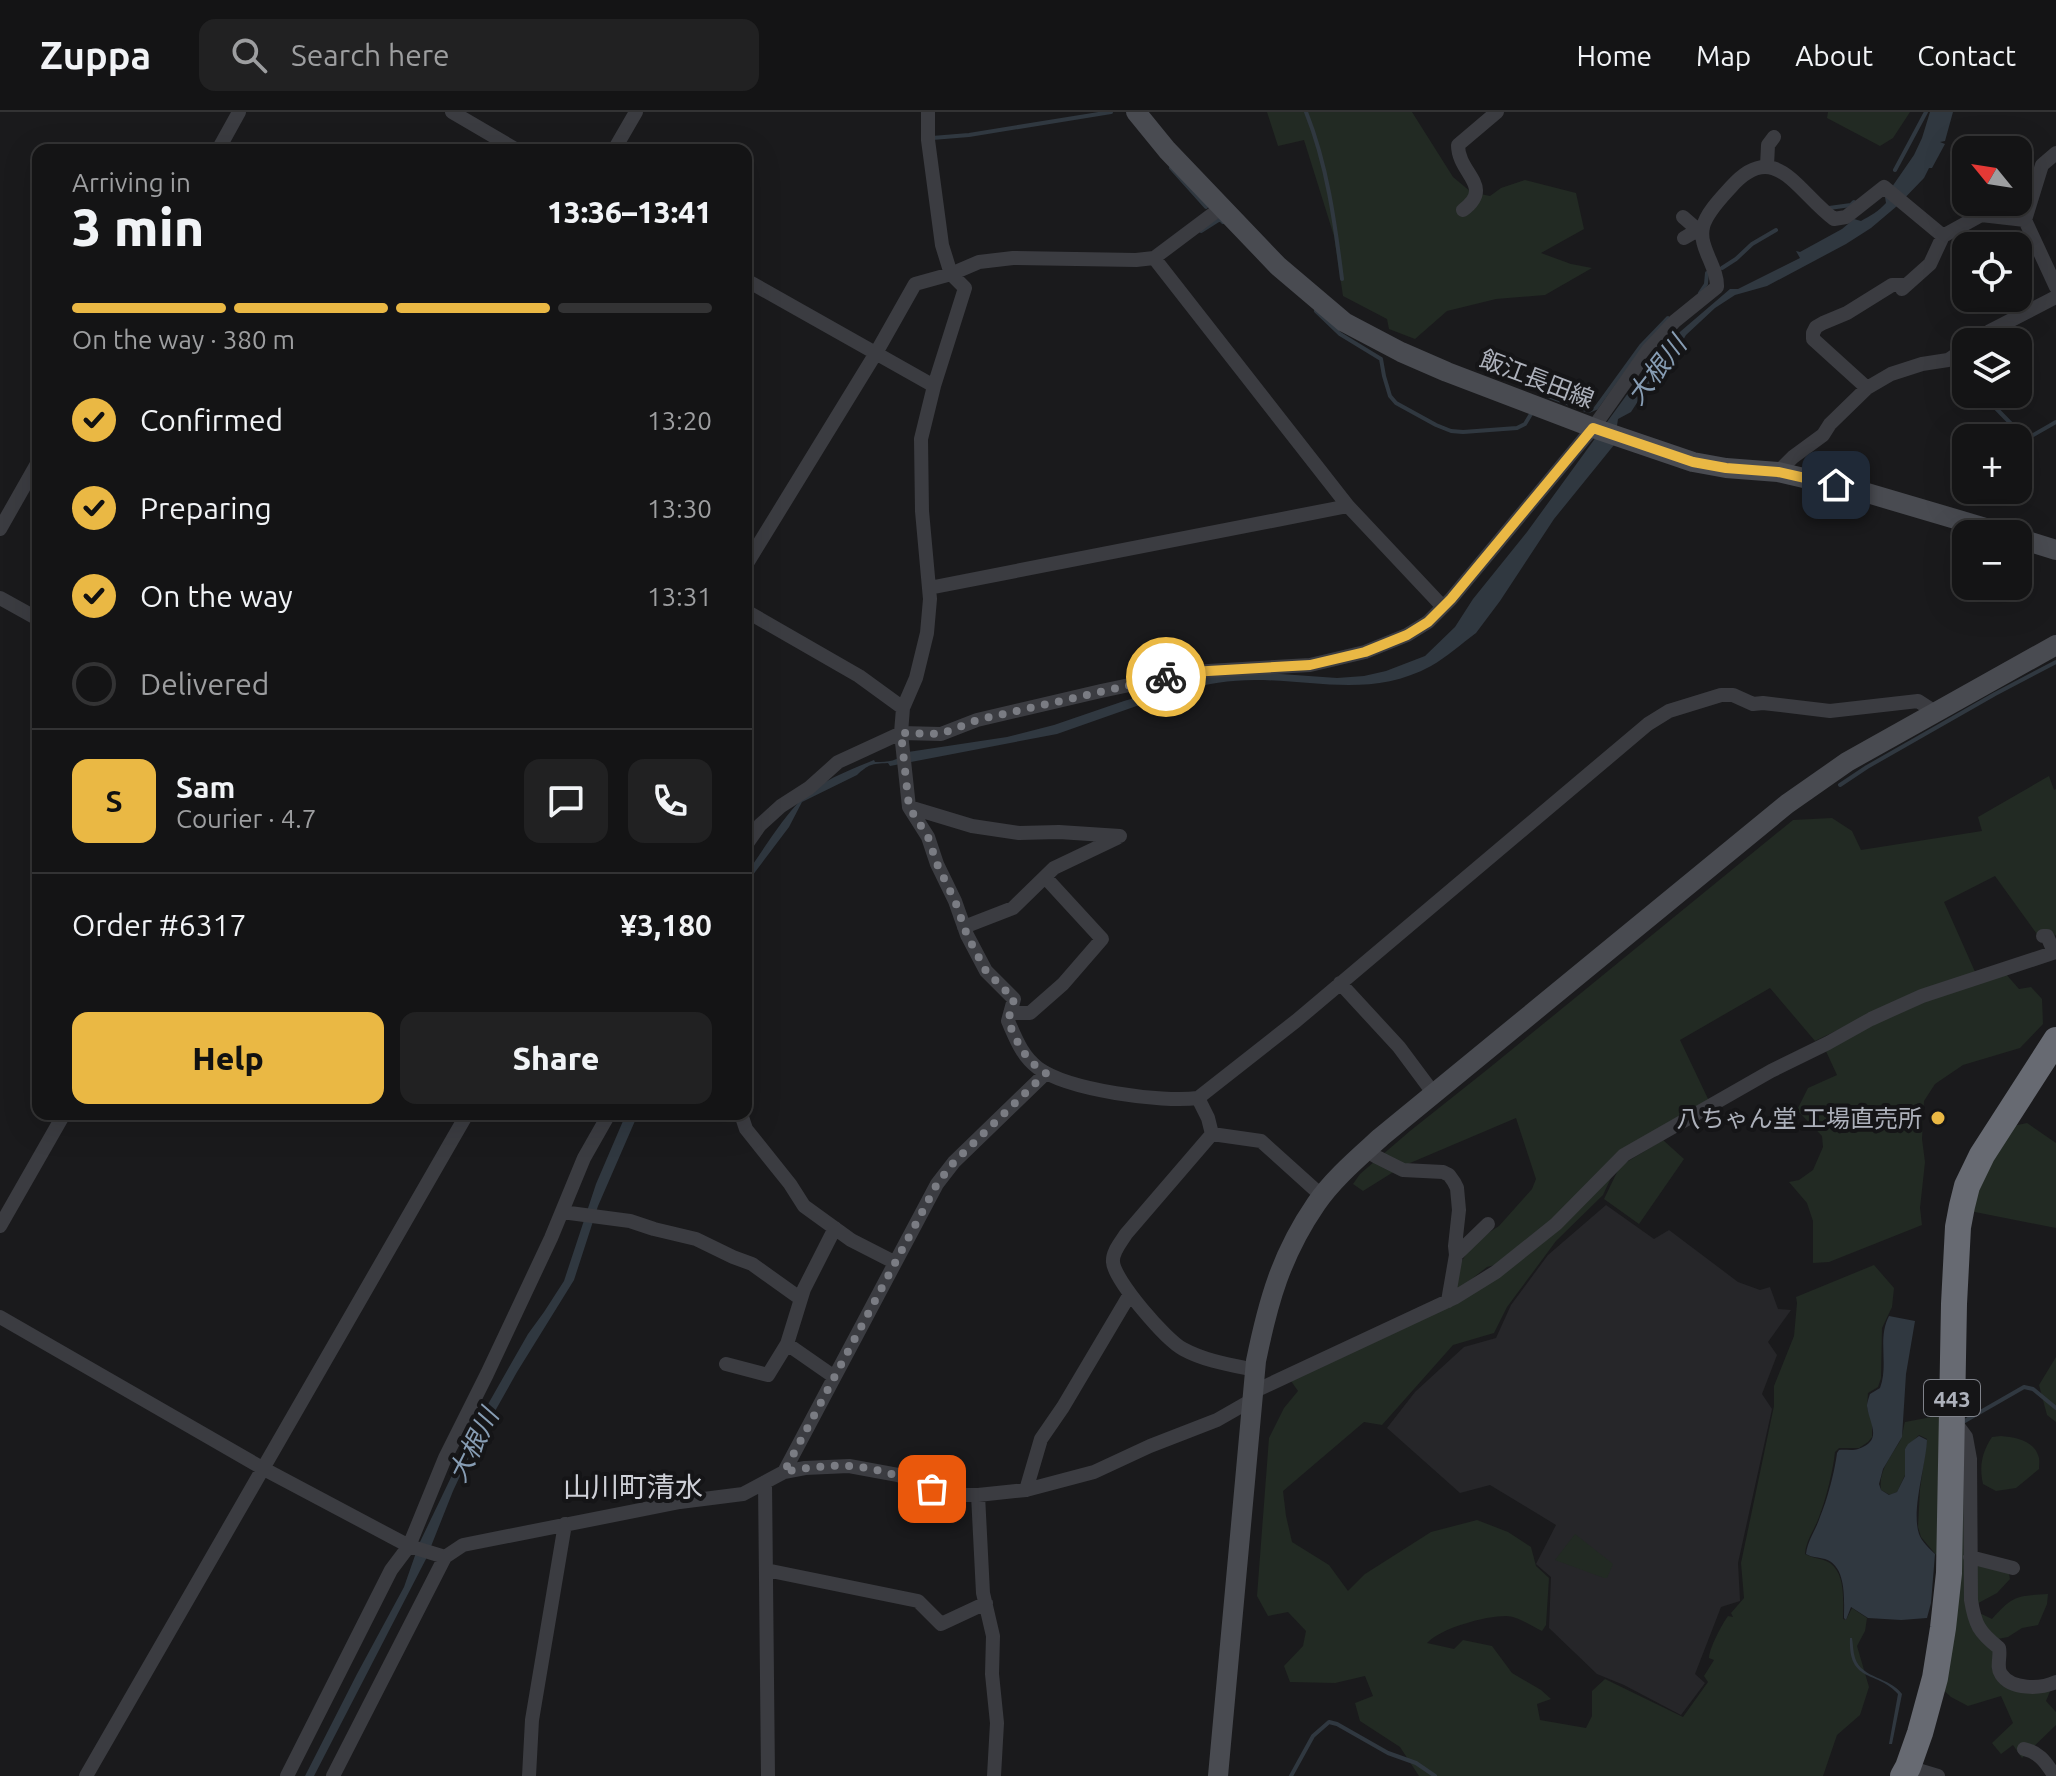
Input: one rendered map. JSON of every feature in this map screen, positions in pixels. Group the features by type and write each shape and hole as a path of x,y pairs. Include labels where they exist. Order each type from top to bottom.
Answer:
{"highway":[{"name":"443","path":"1905,1771 1935,1678 1949,1573 1958,1227 1967,1186 1982,1155 2056,1040"}],"street":[{"path":"221,144 239,112"},
{"path":"452,112 507,144"},
{"path":"617,144 636,112"},
{"path":"928,112 928,140 942,245 951,274 965,288 921,439 922,511 930,599 927,633 916,678 903,708 901,733 909,807 928,837 964,927 986,971 1014,999 1008,1021 1021,1051 1037,1068 1076,1084 1126,1095 1185,1100 1198,1098 1296,1021 1648,724 1669,711 1721,695 1733,695 1753,704 1830,711 1918,701 1935,712"},
{"name":"飯江長田線","path":"1136,112 1167,150 1278,266 1344,322 1369,337 1447,372 1603,432 1693,462 1778,472 1864,492 1959,520"},
{"path":"1463,210 1473,202 1477,189 1464,166 1458,145 1497,112"},
{"path":"1767,166 1768,145 1774,137"},
{"path":"2056,153 2042,165 2025,220 2056,287"},
{"path":"1684,238 1701,229 1716,204 1738,180 1759,167 1771,165 1782,171 1834,219 1846,217 1884,187 1943,236"},
{"path":"752,555 915,284 979,262 1013,258 1154,258 1222,207"},
{"path":"1867,388 1813,339 1816,327 1847,313 1892,285 1904,287 1930,264 1943,236 1981,215 2025,220"},
{"path":"752,836 781,806 809,788 838,762 901,733 941,734 977,720 1191,672 1310,665 1365,652 1407,635 1428,622 1603,432 1648,350 1675,321 1717,287 1718,278 1701,229 1683,217"},
{"path":"1154,258 1348,506 1443,607"},
{"path":"752,283 934,386"},
{"path":"1996,328 2056,297"},
{"path":"1778,472 1823,435 1830,424 1867,388 1891,374 1952,357"},
{"path":"0,529 32,473"},
{"path":"929,588 1348,506"},
{"path":"2032,542 2056,550"},
{"path":"0,598 32,616"},
{"path":"752,614 859,676 903,708"},
{"path":"1218,1776 1255,1370 1267,1309 1280,1269 1322,1196 1348,1167 1434,1094 1787,804 1847,762 2056,645"},
{"path":"909,807 972,826 1019,833 1120,836 1054,868 1013,908 964,927"},
{"path":"1010,1013 1030,1013 1063,984 1102,939 1045,877"},
{"path":"333,1776 444,1557 463,1545 680,1502 743,1494 784,1472 805,1468 849,1466 898,1475 932,1489 978,1495 1026,1490 1094,1472 1217,1420 1252,1396 1448,1301 1496,1272 1556,1224 1623,1156 1637,1147 1871,1019 1922,996 2055,952 2047,936 2043,936"},
{"path":"1340,983 1399,1047 1434,1094"},
{"path":"784,1472 937,1184 954,1162 1046,1073"},
{"path":"1198,1098 1212,1134"},
{"path":"0,1226 61,1120"},
{"path":"86,1776 464,1120"},
{"path":"287,1776 391,1570 410,1547 445,1458 487,1374 584,1158 606,1120"},
{"path":"743,1120 746,1129 804,1206 851,1240 894,1262"},
{"path":"1212,1134 1261,1141 1322,1196"},
{"path":"1212,1134 1126,1234 1114,1252 1112,1264 1130,1294 1159,1329 1182,1349 1215,1361 1255,1370"},
{"path":"1375,1156 1403,1170 1437,1170 1449,1175 1457,1188 1456,1255 1448,1301"},
{"path":"562,1212 630,1221 696,1239 752,1264 801,1299"},
{"path":"1456,1255 1491,1224 1459,1214"},
{"path":"726,1364 768,1375 787,1344 804,1289 835,1228"},
{"path":"1026,1490 1041,1439 1130,1294"},
{"path":"0,1317 264,1469 410,1547 444,1557"},
{"path":"787,1344 833,1376"},
{"path":"1952,1419 1966,1437 1970,1459 1971,1600 1974,1620 1979,1630 1999,1648 1998,1669 2002,1676 2019,1686 2056,1682"},
{"path":"765,1482 768,1776"},
{"path":"978,1495 983,1593 993,1636 992,1674 997,1723 994,1776"},
{"path":"529,1776 532,1720 565,1524"},
{"path":"1970,1557 2013,1568"},
{"path":"766,1570 918,1601 941,1624 986,1603"},
{"path":"2024,1749 2039,1756 2046,1763 2049,1773"},
{"path":"1905,1771 1938,1776"}],"shaded area":[{"path":"1267,112 1412,112 1453,177 1471,192 1490,196 1501,188 1525,180 1576,193 1584,229 1541,253 1592,268 1545,295 1496,299 1447,311 1415,339 1389,329 1387,319 1343,296 1334,236 1304,140 1278,146"},
{"path":"1828,112 1910,112 1893,138 1880,146 1827,118"},
{"path":"2049,776 2056,789 2056,935 2042,941 1995,876 1944,902 1976,974 1893,1003 1815,1041 1770,988 1680,1040 1709,1101 1615,1156 1567,1207 1499,1264 1487,1267 1455,1292 1460,1264 1473,1243 1499,1226 1532,1189 1536,1179 1516,1118 1403,1166 1363,1191 1353,1184 1360,1174 1410,1131 1793,820 1832,818 1852,831 1861,850 1982,831 1978,817"},
{"path":"2005,973 2019,989 2031,987 2042,999 2043,1024 2020,1048 1963,1065 1935,1084 1924,1101 1922,1225 1829,1262 1813,1263 1813,1221 1807,1203 1789,1182 1799,1180 1813,1170 1823,1147 1822,1136 1797,1110 1808,1088 1837,1075 1825,1049 1887,1015"},
{"path":"2027,1123 2056,1143 2056,1228 1970,1211 1980,1178 2013,1126"},
{"path":"1663,1140 1684,1159 1639,1224 1604,1199 1620,1166"},
{"path":"1616,1167 1603,1195 1556,1241 1507,1307 1494,1333 1453,1345 1382,1425 1364,1422 1283,1491 1292,1542 1329,1565 1348,1591 1365,1574 1431,1532 1477,1520 1508,1532 1531,1547 1536,1566 1549,1578 1546,1625 1542,1631 1506,1616 1453,1628 1427,1643 1454,1649 1463,1640 1492,1646 1512,1673 1551,1699 1537,1704 1540,1720 1586,1728 1592,1716 1592,1691 1605,1679 1683,1717 1708,1682 1704,1676 1714,1660 1709,1658 1719,1630 1728,1616 1733,1617 1731,1613 1744,1598 1741,1563 1774,1406 1774,1386 1794,1336 1796,1297 1874,1265 1894,1288 1892,1307 1882,1328 1881,1378 1878,1387 1868,1393 1872,1437 1859,1448 1839,1448 1835,1452 1824,1502 1805,1554 1830,1563 1839,1574 1843,1619 1846,1620 1852,1608 1867,1618 1865,1631 1857,1646 1869,1687 1860,1715 1837,1735 1823,1776 1419,1776 1400,1747 1360,1721 1355,1703 1373,1696 1365,1676 1335,1683 1290,1682 1284,1666 1303,1646 1306,1631 1288,1612 1268,1616 1257,1596 1269,1438 1284,1408 1298,1391 1291,1381 1454,1302"},
{"path":"1606,1205 1654,1239 1669,1230 1738,1282 1760,1290 1770,1287 1778,1309 1791,1310 1768,1342 1777,1355 1762,1394 1772,1409 1738,1563 1740,1601 1721,1607 1695,1674 1705,1683 1681,1715 1597,1674 1549,1628 1551,1577 1536,1564 1556,1525 1490,1485 1460,1493 1387,1428 1415,1392 1464,1347 1496,1338 1511,1305 1548,1255"},
{"path":"2056,1357 2056,1422 2047,1415 2039,1385"},
{"path":"1937,1416 1942,1418 1937,1556 1921,1537 1918,1527 1927,1439 1919,1435 1905,1449 1905,1475 1897,1492 1890,1495 1881,1490 1881,1477 1901,1439 1905,1422"},
{"path":"1992,1437 2017,1438 2032,1446 2039,1457 2039,1469 2016,1488 1996,1491 1983,1484 1981,1465"},
{"path":"1961,1449 1968,1552 2007,1564 2010,1579 1997,1593 1969,1608 1992,1619 2016,1598 2048,1594 2038,1625 2022,1628 2008,1637 1987,1641 1995,1648 1996,1673 2051,1689 2046,1701 2056,1712 2056,1725 2022,1758 2013,1745 2001,1754 1992,1743 2013,1723 2001,1696 1968,1706 1939,1686"},
{"path":"1575,1534 1613,1564 1607,1578 1555,1560"}],"water":[{"name":"大根川","path":"1930,112 1953,112 1945,141 1940,142 1945,144 1932,168 1897,206 1871,228 1767,286 1735,295 1715,308 1686,335 1673,358 1631,412 1618,419 1614,445 1554,519 1476,633 1431,666 1387,682 1365,684 1255,680 1209,684 1182,690 1057,734 890,766 888,763 871,765 802,802 789,827 752,876 752,865 802,799 827,781 874,760 889,761 908,752 1007,737 1206,677 1265,673 1337,678 1364,676 1425,656 1455,627 1655,356 1730,289 1738,289 1800,258 1796,251 1800,252 1842,229 1854,219 1861,221 1880,208 1886,203 1885,197 1922,138"},
{"name":"大根川","path":"623,1120 635,1120 598,1206 574,1280 467,1461 426,1559 314,1776 305,1776 404,1587 419,1544 467,1444 486,1416 487,1406 528,1334 564,1281 596,1184"},
{"path":"1889,1316 1915,1321 1906,1374 1902,1437 1883,1469 1879,1484 1881,1490 1889,1495 1897,1492 1905,1476 1905,1449 1919,1436 1927,1440 1917,1524 1922,1540 1935,1554 1931,1603 1927,1618 1868,1618 1851,1607 1846,1620 1843,1584 1837,1569 1825,1559 1806,1554 1828,1494 1837,1453 1839,1450 1856,1450 1866,1446 1873,1436 1867,1405 1870,1394 1880,1388 1884,1370 1884,1334"},
{"path":"1850,1638 1859,1665 1902,1694 1892,1744 1889,1744 1898,1694 1859,1670 1851,1653"}],"waterway":[{"path":"932,138 1111,112"},
{"path":"1306,112 1325,173 1342,279"},
{"path":"1895,170 1926,112"},
{"path":"1171,168 1206,207"},
{"path":"1829,208 1854,202"},
{"path":"1201,231 1220,219 1223,222"},
{"path":"1722,268 1776,230"},
{"path":"1700,293 1706,284 1707,273"},
{"path":"1316,311 1340,334 1381,359 1390,396 1396,403 1436,425 1463,432 1517,428 1525,424 1531,414"},
{"path":"1548,396 1589,411 1596,408 1641,346 1668,318"},
{"path":"1996,408 2028,438 2056,422"},
{"path":"1840,785 2056,662"},
{"path":"1963,1422 2024,1387 2033,1389 2056,1408"},
{"path":"1291,1776 1313,1736 1329,1722 1388,1753 1416,1763 1435,1776"}],"way so far":[{"path":"932,1489 898,1475 849,1466 784,1472 937,1184 954,1162 1046,1073 1021,1051 1008,1021 1014,999 986,971 967,935 928,837 909,807 901,733 941,734 977,720 1166,677"}],"place":[{"name":"八ちゃん堂 工場直売所","path":"1938,1118"}],"district":[{"name":"山川町清水","path":"633,1486"}],"route":[{"path":"1166,677 1191,672 1310,665 1365,652 1407,635 1428,622 1451,599 1593,428 1693,462 1778,472 1836,485"}]}
